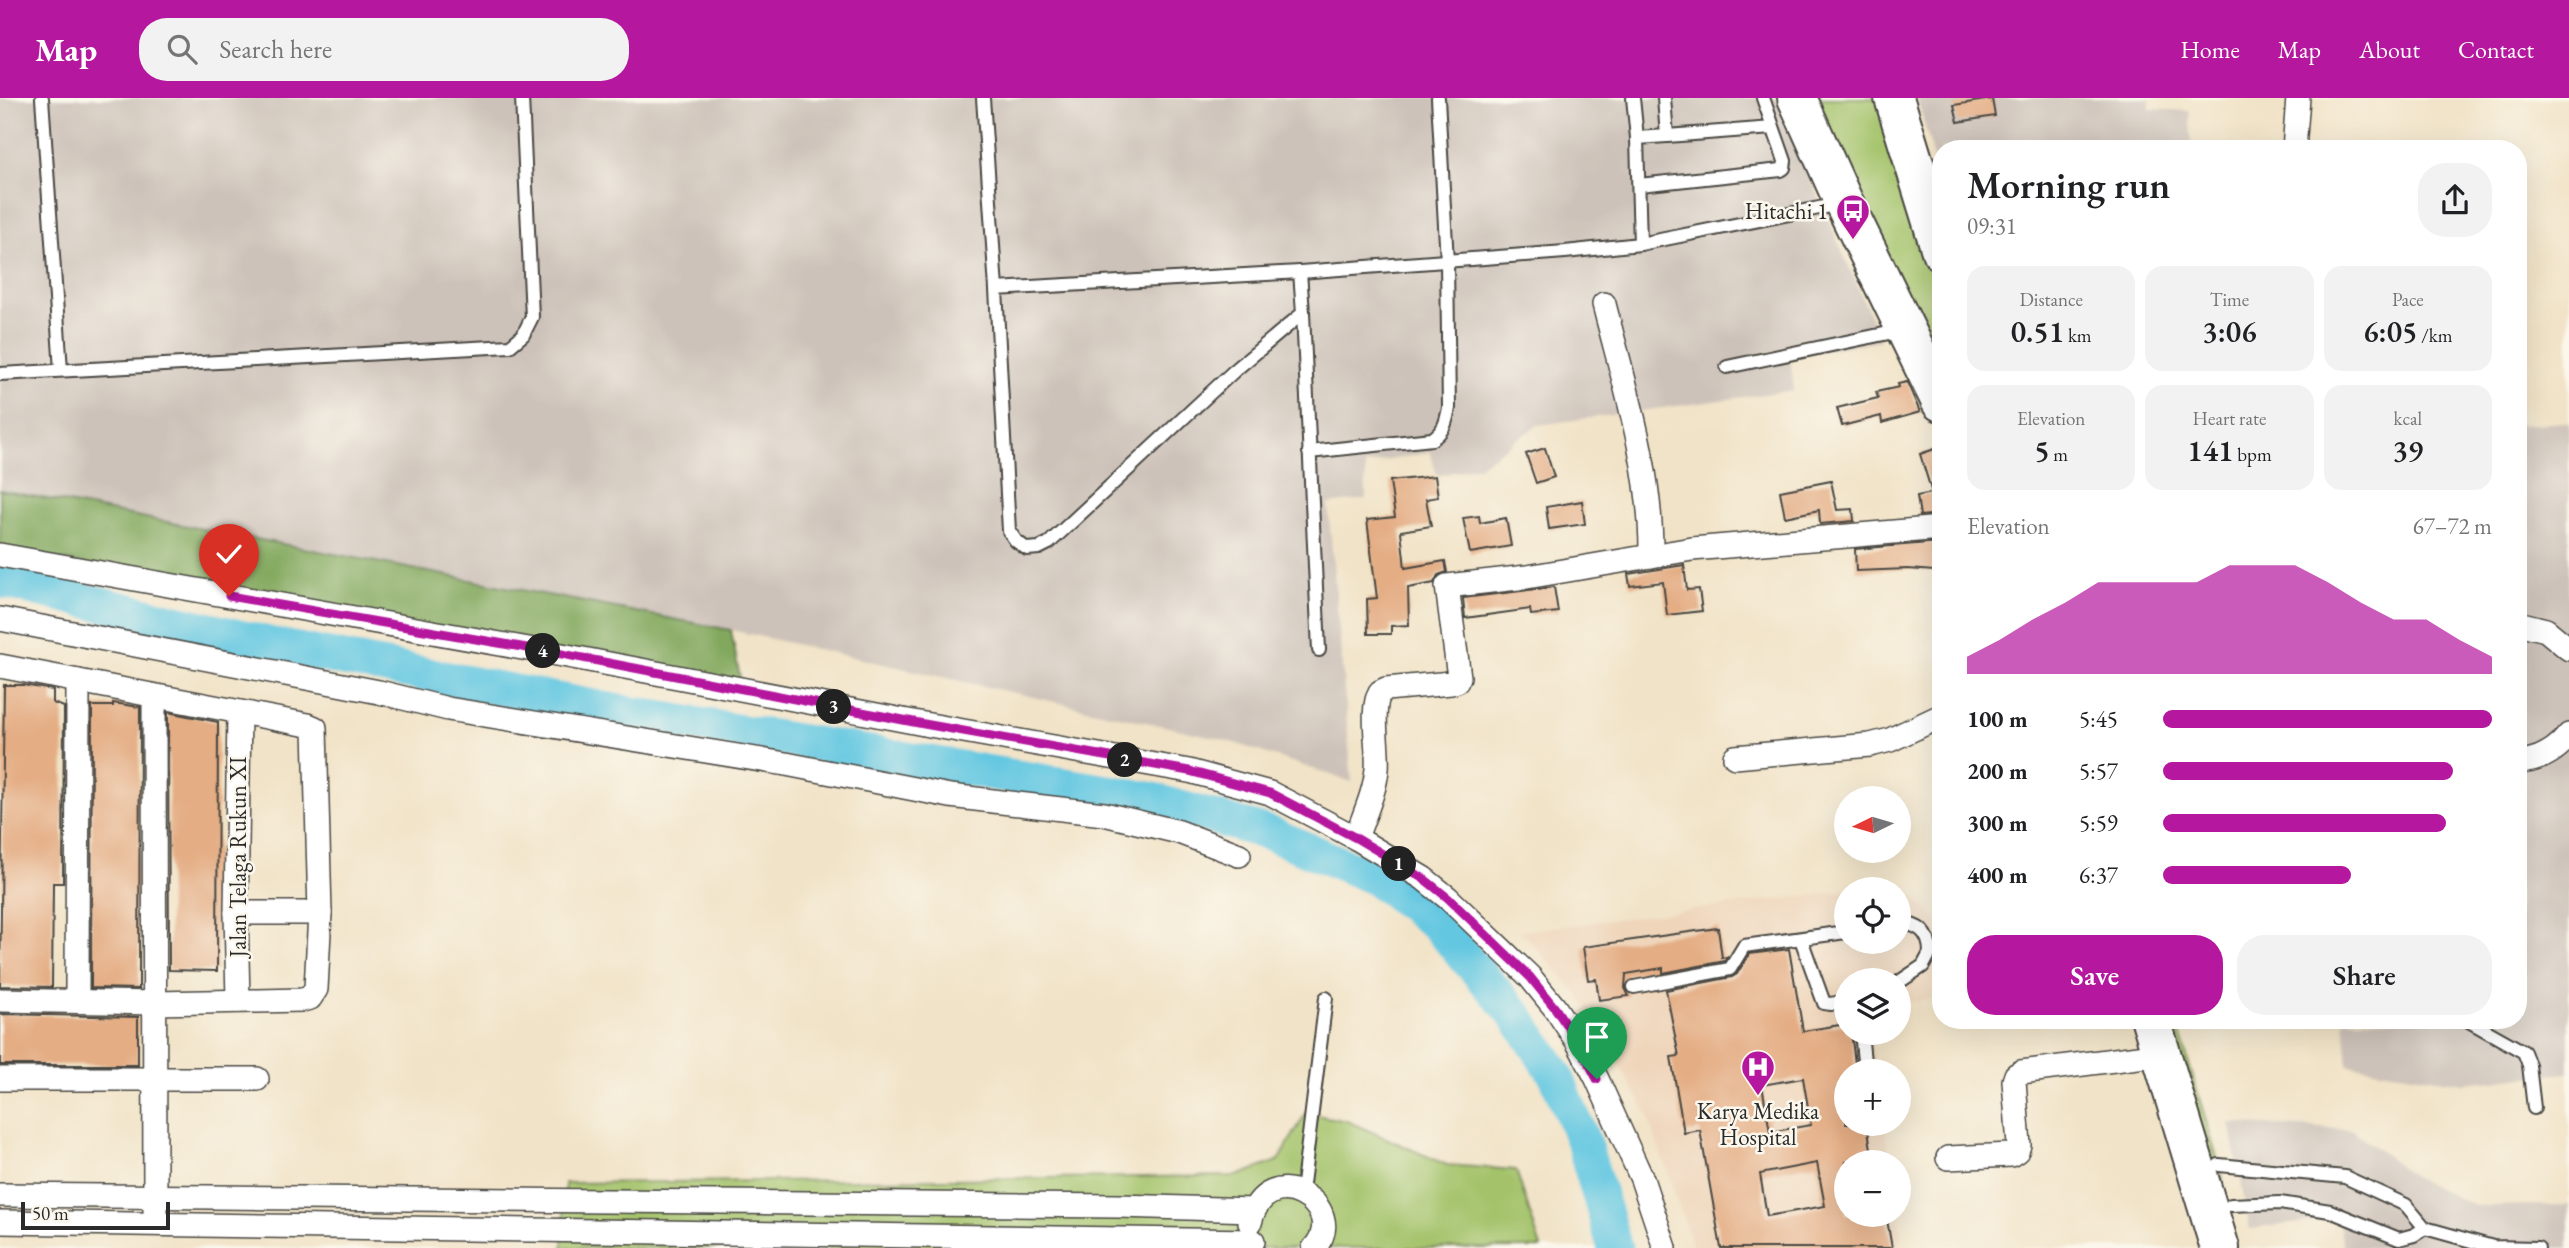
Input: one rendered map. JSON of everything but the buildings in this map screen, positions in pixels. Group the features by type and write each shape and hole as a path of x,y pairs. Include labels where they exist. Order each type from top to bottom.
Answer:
{"highway":[{"path":"1797,98 1844,203 1932,383"},
{"path":"1894,98 1932,222"},
{"path":"2163,1032 2245,1248"},
{"path":"2219,1185 2220,1248"}],"street":[{"path":"2295,140 2298,98"},
{"path":"1604,304 1643,460 1651,530 1651,556"},
{"path":"1356,838 1377,771 1376,703 1380,692 1386,689 1451,683 1459,677 1447,586 1527,577 1651,556 1745,544 1932,529"},
{"path":"0,555 562,654 924,724 1189,771 1270,793 1356,838 1423,878 1504,950 1555,1008 1577,1041 1597,1079 1642,1179 1665,1248"},
{"path":"0,619 379,692 448,709 786,764 950,796 1104,814 1180,832 1239,855"},
{"path":"2527,625 2546,630 2569,649"},
{"path":"0,666 314,728 320,913 316,989 310,998 156,1003 0,1000"},
{"path":"77,1002 78,681"},
{"path":"154,696 155,1224"},
{"name":"Jalan Telaga Rukun XI","path":"238,1001 236,913 239,713"},
{"path":"1735,757 1870,745 1890,740 1932,720"},
{"path":"2527,760 2552,751 2569,735"},
{"path":"236,913 320,913"},
{"path":"1948,1158 2011,1154 2017,1151 2020,1145 2014,1081 2016,1074 2163,1032"},
{"path":"0,1079 257,1079"},
{"path":"0,1222 155,1224 294,1237 1256,1244 1250,1225 1254,1210 1266,1195 1283,1189 1302,1192 1317,1204 1323,1223 1319,1246"},
{"path":"0,1195 1105,1206 1254,1210"}],"lane":[{"path":"42,98 61,370"},
{"path":"0,374 510,346 523,335 532,317 522,98"},
{"path":"983,98 1009,531 1016,541 1027,549 1039,548 1049,543 1234,371 1303,313"},
{"path":"1309,452 1432,439 1442,432 1446,423 1449,408 1447,262 1438,98"},
{"path":"1633,98 1640,244"},
{"path":"1664,98 1667,136"},
{"path":"1639,185 1784,168 1785,162 1763,98"},
{"path":"1637,138 1773,128"},
{"path":"996,289 1447,262 1640,244 1844,203"},
{"path":"1300,272 1319,650"},
{"path":"1727,367 1906,329"},
{"path":"1911,924 1924,931 1932,945"},
{"path":"1634,987 1730,969 1744,946 1834,934"},
{"path":"1801,939 1824,1003 1834,1003"},
{"path":"1911,974 1932,958"},
{"path":"1302,1192 1326,998"},
{"path":"2483,1029 2524,1052 2529,1065 2533,1108"},
{"path":"2219,1185 2345,1177 2406,1205 2425,1228 2493,1247 2538,1248"},
{"path":"2219,1185 2280,1203 2330,1211 2399,1239 2414,1235 2425,1228"}],"shaded area":[{"path":"0,98 1775,98 1881,340 1790,357 1794,390 1538,425 1479,466 1437,476 1430,452 1365,465 1366,499 1328,504 1352,782 1222,739 731,630 0,492"},
{"path":"1917,98 2150,98 2150,109 2189,111 2191,140 1932,140 1932,150"},
{"path":"2569,422 2569,1073 2463,1083 2348,1065 2345,1029 2527,1029 2527,424"},
{"name":"Karya Medika Hospital","path":"1834,892 1834,954 1911,954 1911,894 1932,914 1932,998 1911,1002 1911,968 1834,968 1834,1045 1872,1045 1874,1059 1834,1059 1834,1136 1886,1136 1888,1150 1834,1150 1834,1227 1900,1227 1902,1240 1898,1241 1899,1248 1693,1248 1647,1113 1579,995 1521,931"},
{"path":"2230,1123 2353,1130 2415,1178 2475,1206 2569,1205 2569,1248 2344,1248 2338,1218 2250,1229"}],"green space":[{"path":"1797,98 1894,98 1932,222 1932,384"},
{"path":"0,490 731,630 743,694 0,548"},
{"path":"2154,1029 2179,1029 2224,1182 2202,1188"},
{"path":"1306,1113 1347,1121 1447,1165 1516,1170 1541,1248 563,1248 565,1183 1237,1176 1278,1161"}],"waterway":[{"path":"0,580 277,646 609,710 1150,799 1271,834 1377,879 1435,923 1515,1014 1556,1075 1584,1144 1615,1248"}],"place":[{"name":"Hitachi 1","path":"1853,241"},
{"name":"Karya Medika Hospital","path":"1758,1097"}],"route":[{"path":"229,596 562,654 924,724 1189,771 1270,793 1356,838 1423,878 1448,898 1530,977 1577,1041 1597,1079"}]}
